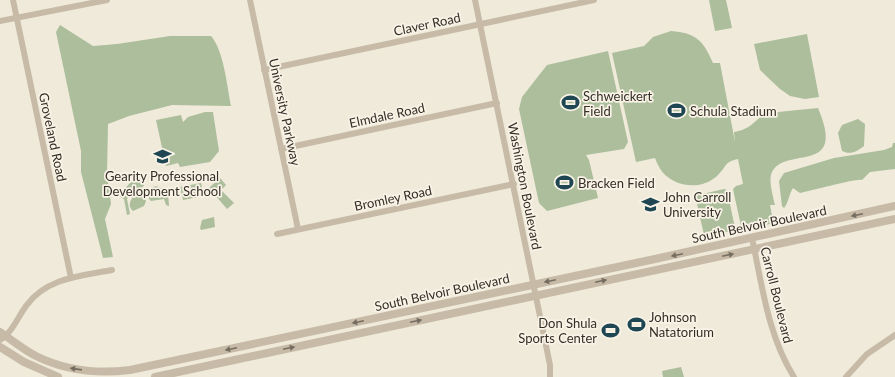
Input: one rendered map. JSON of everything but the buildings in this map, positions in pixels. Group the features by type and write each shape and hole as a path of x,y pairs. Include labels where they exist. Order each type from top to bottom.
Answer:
{"street":[{"name":"Groveland Road","path":"13,0 71,278"},
{"path":"0,21 107,0"},
{"name":"University Parkway","path":"250,0 298,229"},
{"name":"Washington Boulevard","path":"475,0 514,184 550,365 550,377"},
{"name":"Claver Road","path":"264,70 594,0"},
{"name":"Elmdale Road","path":"281,149 497,103"},
{"name":"Bromley Road","path":"277,234 514,184"},
{"name":"South Belvoir Boulevard","path":"2,334 35,356 68,368 99,372 130,370 752,238 895,206"},
{"name":"South Belvoir Boulevard","path":"155,377 895,219"},
{"name":"Carroll Boulevard","path":"752,238 775,338 785,362 794,377"},
{"path":"2,334 37,293 55,282 112,270"},
{"path":"846,377 867,354 895,335"},
{"path":"265,342 267,353"},
{"path":"0,347 24,362 58,377"}],"green space":[{"path":"709,0 726,0 732,28 715,31"},
{"path":"60,25 93,46 170,36 211,36 222,59 231,106 172,105 129,116 108,124 107,174 111,204 105,219 113,257 103,258 81,172 81,151 56,32"},
{"name":"Schula Stadium","path":"671,31 687,34 698,39 706,49 713,63 720,63 735,142 734,132 745,129 763,115 768,113 818,108 825,129 825,143 820,151 779,164 772,172 771,184 775,205 770,205 773,221 770,224 745,229 741,226 733,189 736,186 743,184 738,159 728,163 713,179 697,185 685,185 667,177 660,169 655,158 636,162 612,53 644,46 653,37"},
{"path":"807,34 819,97 805,99 790,96 780,89 760,70 754,44"},
{"name":"Schweickert Field","path":"608,51 628,142 624,149 586,155 589,160 598,198 547,211 539,203 519,109 522,97 547,65"},
{"path":"205,112 213,112 219,151 210,162 180,167 178,163 166,166 156,120 181,115 183,122 188,117"},
{"path":"858,119 865,124 864,146 853,152 848,153 842,151 838,133 842,125"},
{"path":"893,143 895,143 895,169 870,172 862,180 800,193 793,188 784,208 782,206 779,181 784,173 834,158 884,150 892,147"},
{"path":"141,177 144,186 132,192 127,199 130,214 127,215 124,199 118,196 130,183"},
{"path":"220,178 226,185 221,190 234,203 227,209 209,188"},
{"path":"201,183 204,196 183,200 180,187"},
{"path":"156,186 168,191 169,206 166,205 164,199 151,201 149,199 148,189"},
{"path":"724,189 727,190 735,228 732,231 707,236 704,235 696,199 698,195"},
{"path":"142,190 146,201 144,206 133,211 130,206 130,202 135,192"},
{"path":"214,217 215,227 201,230 202,220"},
{"path":"681,367 684,377 663,377 662,371"}],"place":[{"name":"Schweickert Field","path":"570,103"},
{"name":"Schula Stadium","path":"677,111"},
{"name":"Gearity Professional Development School","path":"162,157"},
{"name":"Bracken Field","path":"565,183"},
{"name":"John Carroll University","path":"650,204"},
{"name":"Johnson Natatorium","path":"636,324"},
{"name":"Don Shula Sports Center","path":"610,330"}]}
